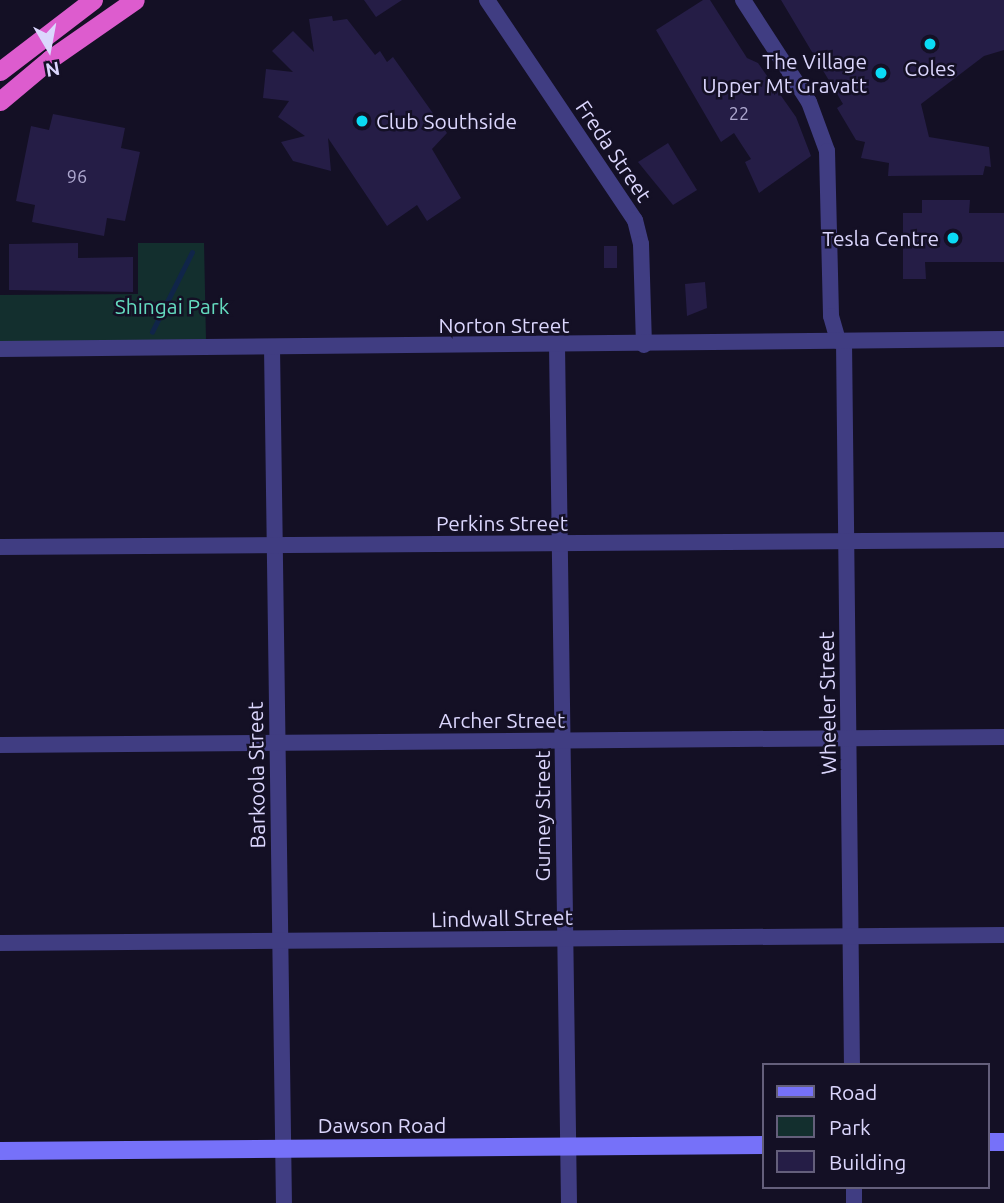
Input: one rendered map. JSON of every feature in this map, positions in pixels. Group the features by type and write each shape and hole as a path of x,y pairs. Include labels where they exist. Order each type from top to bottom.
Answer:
{"highway":[{"path":"0,71 93,0"},
{"path":"0,101 50,58 135,0"}],"main road":[{"name":"Dawson Road","path":"0,1151 762,1145"}],"street":[{"name":"Freda Street","path":"487,0 635,220 641,244 644,345"},
{"name":"Wheeler Street","path":"743,0 809,102 827,151 831,316 841,341 852,1063"},
{"name":"Norton Street","path":"2,349 644,345 1004,339"},
{"name":"Gurney Street","path":"557,345 563,938 569,1203"},
{"name":"Barkoola Street","path":"272,347 278,941 284,1203"},
{"name":"Perkins Street","path":"0,547 1004,540"},
{"name":"Archer Street","path":"0,745 1004,737"},
{"name":"Lindwall Street","path":"0,943 1004,935"}],"green space":[{"name":"Shingai Park","path":"138,243 204,243 206,340 0,342 0,295 138,294"}],"building":[{"path":"364,0 402,0 376,17"},
{"path":"703,0 710,0 747,58 758,63 796,117 811,156 759,193 745,162 751,159 734,133 721,142 656,30"},
{"name":"The Village Upper Mt Gravatt","path":"781,0 1004,0 1004,50 984,56 921,104 929,137 989,147 991,167 985,166 983,175 888,176 889,163 861,158 865,142 856,140 837,108 843,104"},
{"name":"Club Southside","path":"332,16 333,21 347,19 375,55 380,51 387,62 393,57 447,133 432,149 461,198 427,221 417,205 387,226 328,138 331,171 293,161 281,142 305,136 278,117 289,101 263,98 266,69 293,72 272,51 293,31 314,52 309,19"},
{"path":"53,114 125,128 121,148 140,152 125,221 107,218 104,236 32,222 35,205 16,201 31,126 49,130"},
{"path":"668,143 697,190 673,205 638,162"},
{"name":"Tesla Centre","path":"922,200 970,200 969,213 1004,213 1004,262 925,262 926,279 903,279 903,213 922,213"},
{"path":"78,243 78,258 133,257 133,292 9,290 9,244"},
{"path":"604,246 617,246 617,268 604,268"},
{"path":"705,282 707,308 687,316 685,284"}],"waterway":[{"path":"152,332 192,252"}],"place":[{"name":"Coles","path":"930,44"},
{"name":"The Village Upper Mt Gravatt","path":"881,73"},
{"name":"Club Southside","path":"362,121"},
{"name":"Tesla Centre","path":"953,238"}]}
